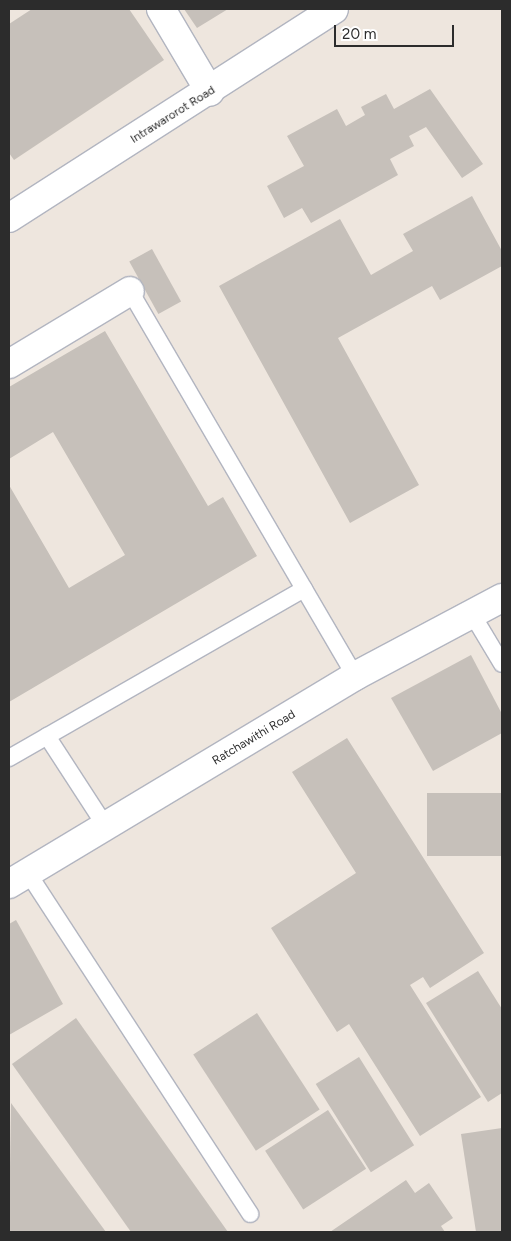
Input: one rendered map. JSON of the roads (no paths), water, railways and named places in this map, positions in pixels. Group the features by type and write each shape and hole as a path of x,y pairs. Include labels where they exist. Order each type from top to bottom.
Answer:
{"street":[{"path":"161,9 210,92"},
{"name":"Intrawarorot Road","path":"9,218 210,92 334,9"},
{"path":"9,364 130,291"},
{"name":"Ratchawithi Road","path":"18,878 355,676 502,598"}],"lane":[{"path":"130,291 355,676"},
{"path":"9,758 304,589"},
{"path":"472,614 502,664"},
{"path":"47,736 106,827"},
{"path":"18,878 250,1214"}]}
